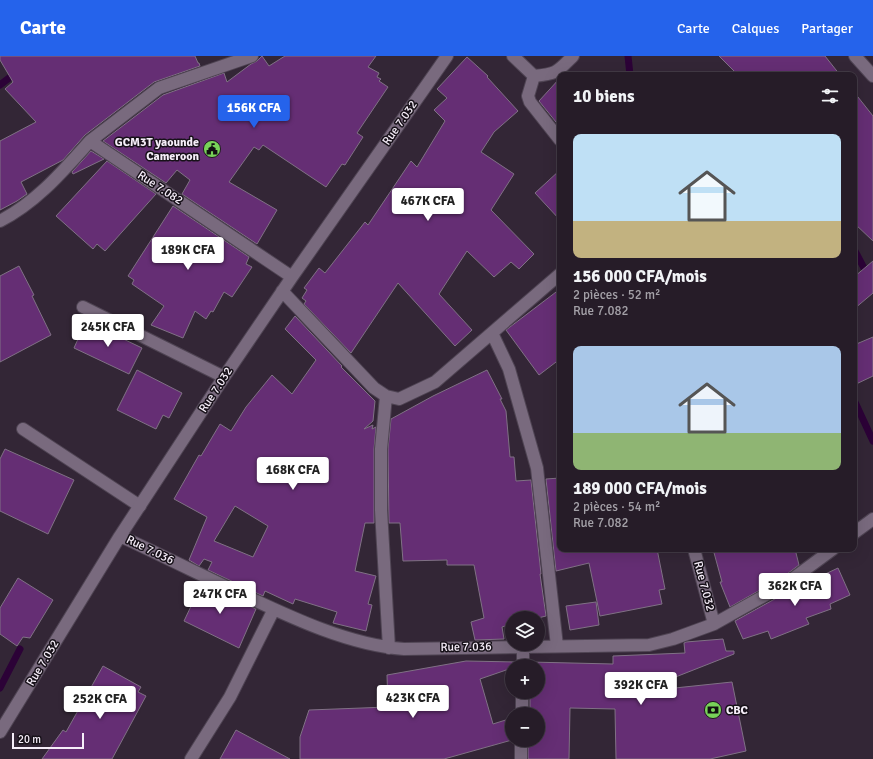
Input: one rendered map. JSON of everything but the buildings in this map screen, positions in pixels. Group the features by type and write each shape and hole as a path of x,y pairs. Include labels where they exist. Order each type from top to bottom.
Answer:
{"street":[{"path":"0,221 16,213 57,179 90,140 159,88 252,56"},
{"name":"Rue 7.032","path":"0,732 120,536 224,378 282,291 447,56"},
{"path":"513,56 534,76 552,74 574,56"},
{"path":"855,56 873,76"},
{"path":"534,76 528,96 530,102 557,136"},
{"name":"Rue 7.082","path":"90,140 292,277"},
{"path":"282,291 374,388 386,396 399,399 435,382 557,277"},
{"path":"83,307 224,378"},
{"path":"492,334 509,369 537,468 557,646"},
{"path":"386,396 381,449 381,510 389,648"},
{"path":"23,430 140,506"},
{"path":"857,531 873,519"},
{"name":"Rue 7.036","path":"120,536 274,609 337,634 389,648 505,646"},
{"name":"Rue 7.032","path":"695,552 714,624"},
{"name":"Rue 7.036","path":"545,646 649,644 673,639 714,624 787,583 829,552"},
{"path":"191,759 230,697 274,609"},
{"path":"521,747 521,759"}],"waterway":[{"path":"628,56 630,72"},
{"path":"0,85 17,72"},
{"path":"857,255 866,272 873,280"},
{"path":"857,406 873,441"},
{"path":"0,688 20,649"}],"place":[{"name":"GCM3T yaounde Cameroon","path":"212,149"},
{"name":"CBC","path":"713,710"}]}
